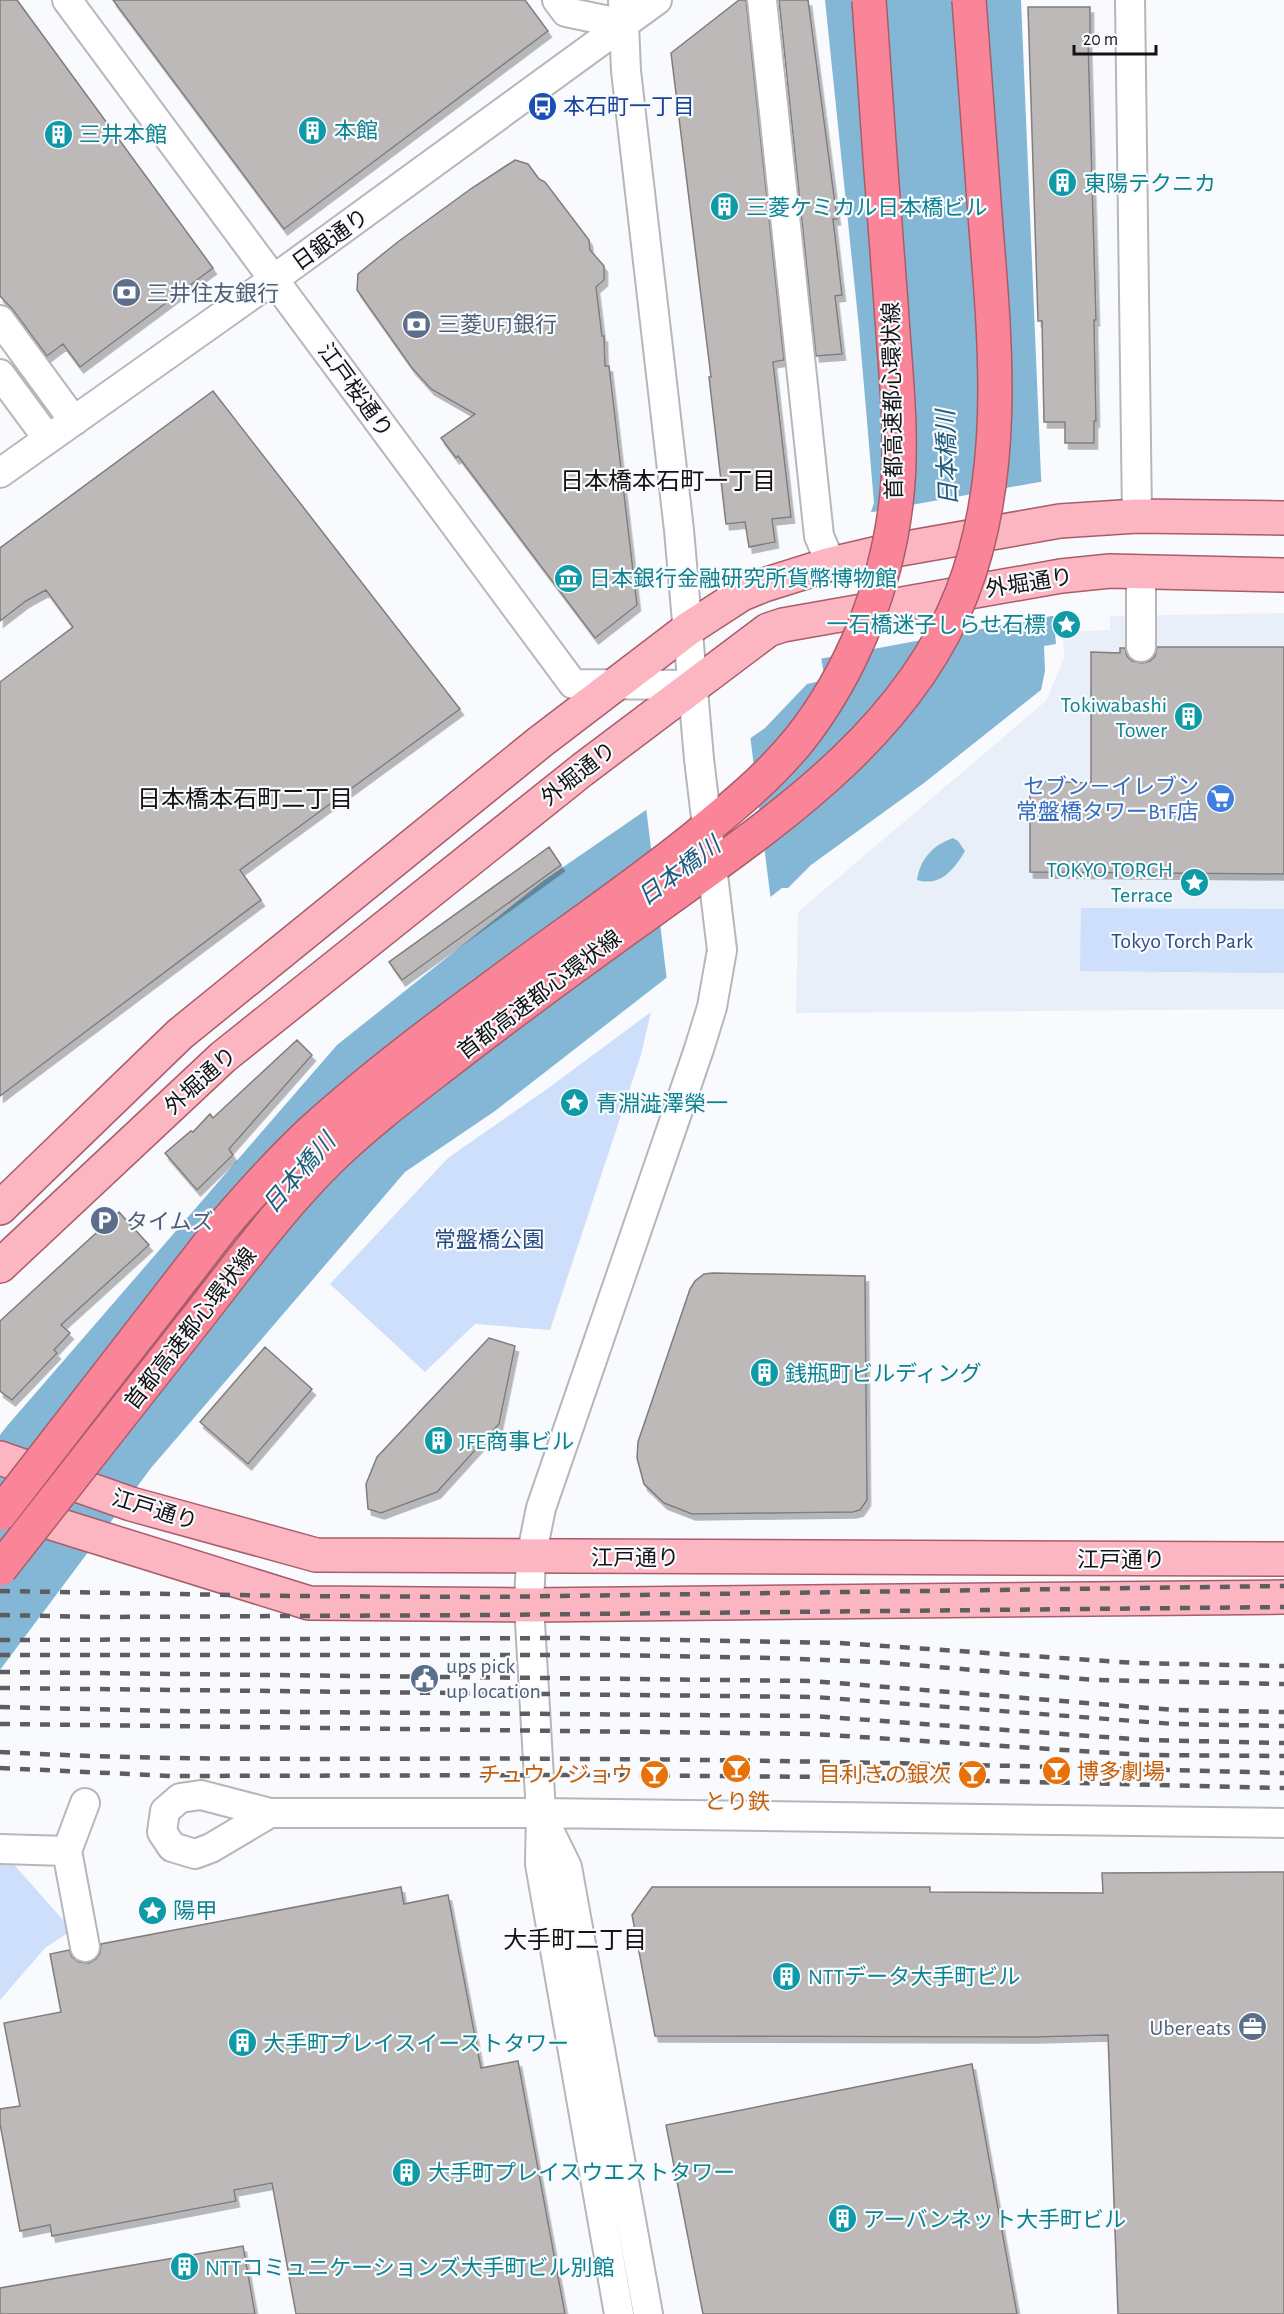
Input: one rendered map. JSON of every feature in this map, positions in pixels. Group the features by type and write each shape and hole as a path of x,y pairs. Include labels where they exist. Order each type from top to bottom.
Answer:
{"highway":[{"name":"首都高速都心環状線","path":"0,1514 223,1226 255,1189 312,1132 365,1086 482,995 663,863 723,814 762,780 799,740 835,685 858,641 879,584 891,536 898,477 896,374 869,0"},
{"name":"首都高速都心環状線","path":"0,1569 279,1214 331,1158 384,1111 529,998 769,826 808,794 842,764 881,722 918,675 937,644 963,591 978,542 989,477 994,425 995,369 992,306 969,0"}],"main road":[{"name":"外堀通り","path":"0,1208 180,1034 540,742 687,630 742,594 831,564 890,550 1060,521 1137,516 1284,519"},
{"name":"外堀通り","path":"0,1266 223,1058 582,770 768,630 783,625 1061,576 1110,571 1284,575"},
{"name":"江戸通り","path":"0,1458 131,1504 316,1555 1284,1559"},
{"name":"江戸通り","path":"0,1507 309,1603 529,1605 1284,1597"}],"street":[{"name":"江戸桜通り","path":"67,0 573,684 693,685"},
{"path":"557,0 566,12 623,12 626,71 679,530 699,759 722,950 712,1007 699,1049 541,1508 531,1557 529,1605 541,1813 540,1864 619,2314"},
{"name":"日銀通り","path":"0,473 274,279 623,12 657,0"},
{"path":"762,0 819,536 831,564"},
{"path":"1130,0 1137,516"},
{"path":"0,320 74,421"},
{"path":"0,374 48,440"},
{"path":"1141,571 1141,647"},
{"path":"85,1803 67,1851 85,1947"},
{"path":"541,1813 567,1867 648,2314"},
{"path":"270,1814 541,1813 1284,1823"},
{"path":"0,1849 67,1851"}],"shaded area":[{"path":"1284,613 1284,1009 796,1013 798,912 1046,701 1064,658 1063,632 1110,630 1110,616"}],"green space":[{"name":"Tokyo Torch Park","path":"1081,908 1284,909 1284,973 1080,971"},
{"name":"常盤橋公園","path":"651,1012 641,1055 550,1330 475,1324 425,1372 330,1284 448,1158"},
{"path":"0,1849 72,1930 45,1948 0,2000"}],"water":[{"name":"日本橋川","path":"825,0 1021,0 1041,477 1056,644 1044,646 1045,671 1041,690 924,783 811,865 788,888 782,888 495,1111 405,1172 151,1468 0,1670 0,1435 7,1426 337,1045 543,881 765,728 807,684 825,680 821,657 874,503 859,328"},
{"path":"953,838 965,851 956,865 939,879 925,882 917,880 924,859 939,845"}],"pier":[{"path":"1045,481 1057,615 819,659 867,513"},
{"path":"750,735 771,901 667,981 646,807"}],"building":[{"name":"三井本館","path":"0,0 17,0 213,268 80,367 63,344 47,356 0,296"},
{"name":"本館","path":"113,0 525,0 548,31 284,229"},
{"name":"三菱ケミカル日本橋ビル","path":"739,0 746,0 784,360 773,362 791,517 772,519 775,542 749,547 745,522 726,524 709,377 711,377 671,53"},
{"path":"779,0 808,0 837,219 833,219 842,295 835,296 842,354 816,356"},
{"name":"東陽テクニカ","path":"1028,7 1090,7 1090,39 1088,39 1096,320 1094,320 1096,421 1094,421 1094,443 1065,443 1065,422 1044,422 1042,321 1038,321"},
{"path":"515,160 528,164 539,179 545,182 589,240 590,250 604,266 604,280 596,287 602,336 604,336 605,366 609,366 637,605 595,638 458,456 456,458 441,438 475,414 431,389 412,368 357,290 358,274 399,241"},
{"path":"213,391 460,709 240,870 261,900 0,1096 0,682 73,627 46,590 26,601 0,621 0,548"},
{"name":"Tokiwabashi Tower","path":"1157,647 1284,647 1284,874 1030,872 1030,781 1091,783 1091,652 1120,653 1120,648 1125,648 1127,656 1132,661 1142,663 1150,661 1155,656"},
{"path":"549,847 561,865 402,980 389,962"},
{"path":"297,1040 312,1055 229,1149 233,1155 197,1190 165,1153 191,1131 193,1132 210,1114 213,1118"},
{"path":"119,1212 149,1245 61,1325 70,1333 54,1350 57,1353 12,1400 0,1391 0,1321"},
{"name":"銭瓶町ビルディング","path":"704,1274 865,1276 867,1500 860,1510 853,1512 692,1514 664,1503 644,1484 637,1458 638,1442 690,1289 695,1281"},
{"name":"JFE商事ビル","path":"489,1338 515,1346 499,1424 437,1492 381,1513 368,1509 366,1484 377,1457"},
{"path":"265,1347 312,1389 248,1464 200,1422"},
{"path":"1284,1872 1284,2314 1118,2314 1108,2035 1036,2037 655,2036 632,1915 652,1887 930,1887 930,1892 1103,1893 1102,1873"},
{"name":"大手町プレイスイーストタワー","path":"401,1887 404,1904 448,1895 481,2068 518,2061 565,2314 296,2314 272,2183 234,2190 236,2201 52,2236 50,2225 20,2231 0,2124 0,2109 20,2106 4,2023 61,2012 50,1954 69,1950 72,1957 79,1962 89,1963 100,1953 101,1944"},
{"name":"アーバンネット大手町ビル","path":"972,2064 1017,2314 703,2314 666,2125"},
{"name":"NTTコミュニケーションズ大手町ビル別館","path":"243,2246 255,2314 0,2314 0,2288"}],"railway":[{"path":"0,1591 486,1597 1284,1586"},
{"path":"0,1615 100,1617 487,1615 1284,1607"},
{"path":"0,1640 574,1638 840,1643 1135,1663 1284,1666"},
{"path":"0,1655 606,1655 774,1658 877,1662 1095,1680 1284,1684"},
{"path":"0,1672 812,1681 1174,1710 1284,1712"},
{"path":"0,1688 815,1697 1174,1724 1284,1726"},
{"path":"0,1707 172,1711 813,1716 1146,1740 1284,1743"},
{"path":"0,1724 813,1734 1144,1755 1284,1756"},
{"path":"0,1752 220,1759 762,1761 1284,1773"},
{"path":"0,1768 172,1776 825,1777 1284,1788"}],"place":[{"name":"本石町一丁目","path":"542,106"},
{"name":"本館","path":"313,130"},
{"name":"三井本館","path":"58,134"},
{"name":"東陽テクニカ","path":"1063,183"},
{"name":"三菱ケミカル日本橋ビル","path":"725,207"},
{"name":"三井住友銀行","path":"126,293"},
{"name":"三菱UFJ銀行","path":"417,324"},
{"name":"日本銀行金融研究所貨幣博物館","path":"568,578"},
{"name":"一石橋迷子しらせ石標","path":"1067,624"},
{"name":"Tokiwabashi Tower","path":"1188,717"},
{"name":"セブン－イレブン 常盤橋タワーB1F店","path":"1220,799"},
{"name":"TOKYO TORCH Terrace","path":"1194,882"},
{"name":"青淵澁澤榮一","path":"575,1103"},
{"name":"タイムズ","path":"105,1221"},
{"name":"銭瓶町ビルディング","path":"764,1373"},
{"name":"JFE商事ビル","path":"438,1441"},
{"name":"ups pick up location","path":"425,1678"},
{"name":"とり鉄","path":"737,1769"},
{"name":"博多劇場","path":"1056,1771"},
{"name":"チュウノジョウ","path":"654,1774"},
{"name":"目利きの銀次","path":"972,1774"},
{"name":"陽甲","path":"152,1910"},
{"name":"NTTデータ大手町ビル","path":"787,1976"},
{"name":"Uber eats","path":"1252,2027"},
{"name":"大手町プレイスイーストタワー","path":"242,2043"},
{"name":"大手町プレイスウエストタワー","path":"407,2172"},
{"name":"アーバンネット大手町ビル","path":"842,2219"},
{"name":"NTTコミュニケーションズ大手町ビル別館","path":"184,2267"}],"district":[{"name":"日本橋本石町一丁目","path":"668,481"},
{"name":"日本橋本石町二丁目","path":"245,799"},
{"name":"大手町二丁目","path":"575,1940"}]}
